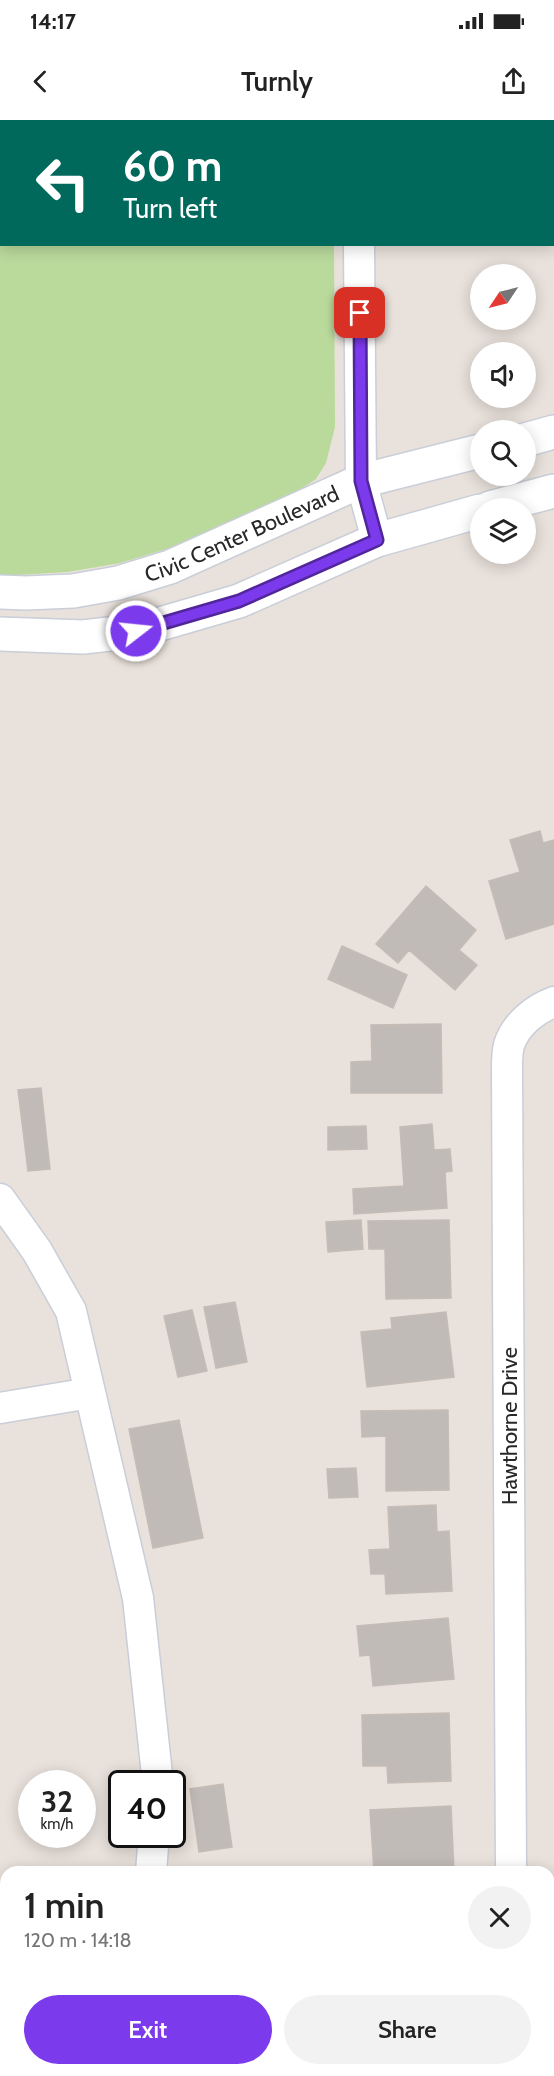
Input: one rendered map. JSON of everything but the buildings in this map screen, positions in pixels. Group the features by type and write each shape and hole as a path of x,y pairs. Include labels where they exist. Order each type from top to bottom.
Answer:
{"street":[{"path":"359,246 361,481 377,540"},
{"path":"536,437 554,432"},
{"name":"Civic Center Boulevard","path":"0,592 73,591 118,583 170,567 361,481 470,454"},
{"path":"528,498 554,491"},
{"path":"0,634 83,637 136,631 239,601 377,540 470,514"},
{"name":"Hawthorne Drive","path":"511,1866 507,1069 510,1045 519,1027 534,1012 554,1002"},
{"path":"0,1200 37,1251 71,1311 138,1598 156,1770"},
{"path":"0,1408 90,1393"},
{"path":"151,1866 153,1848"}],"green space":[{"path":"0,246 334,246 335,427 326,463 316,479 289,497 187,543 120,563 68,572 0,576"}],"route":[{"path":"136,631 239,601 377,540 361,481 360,313"}]}
